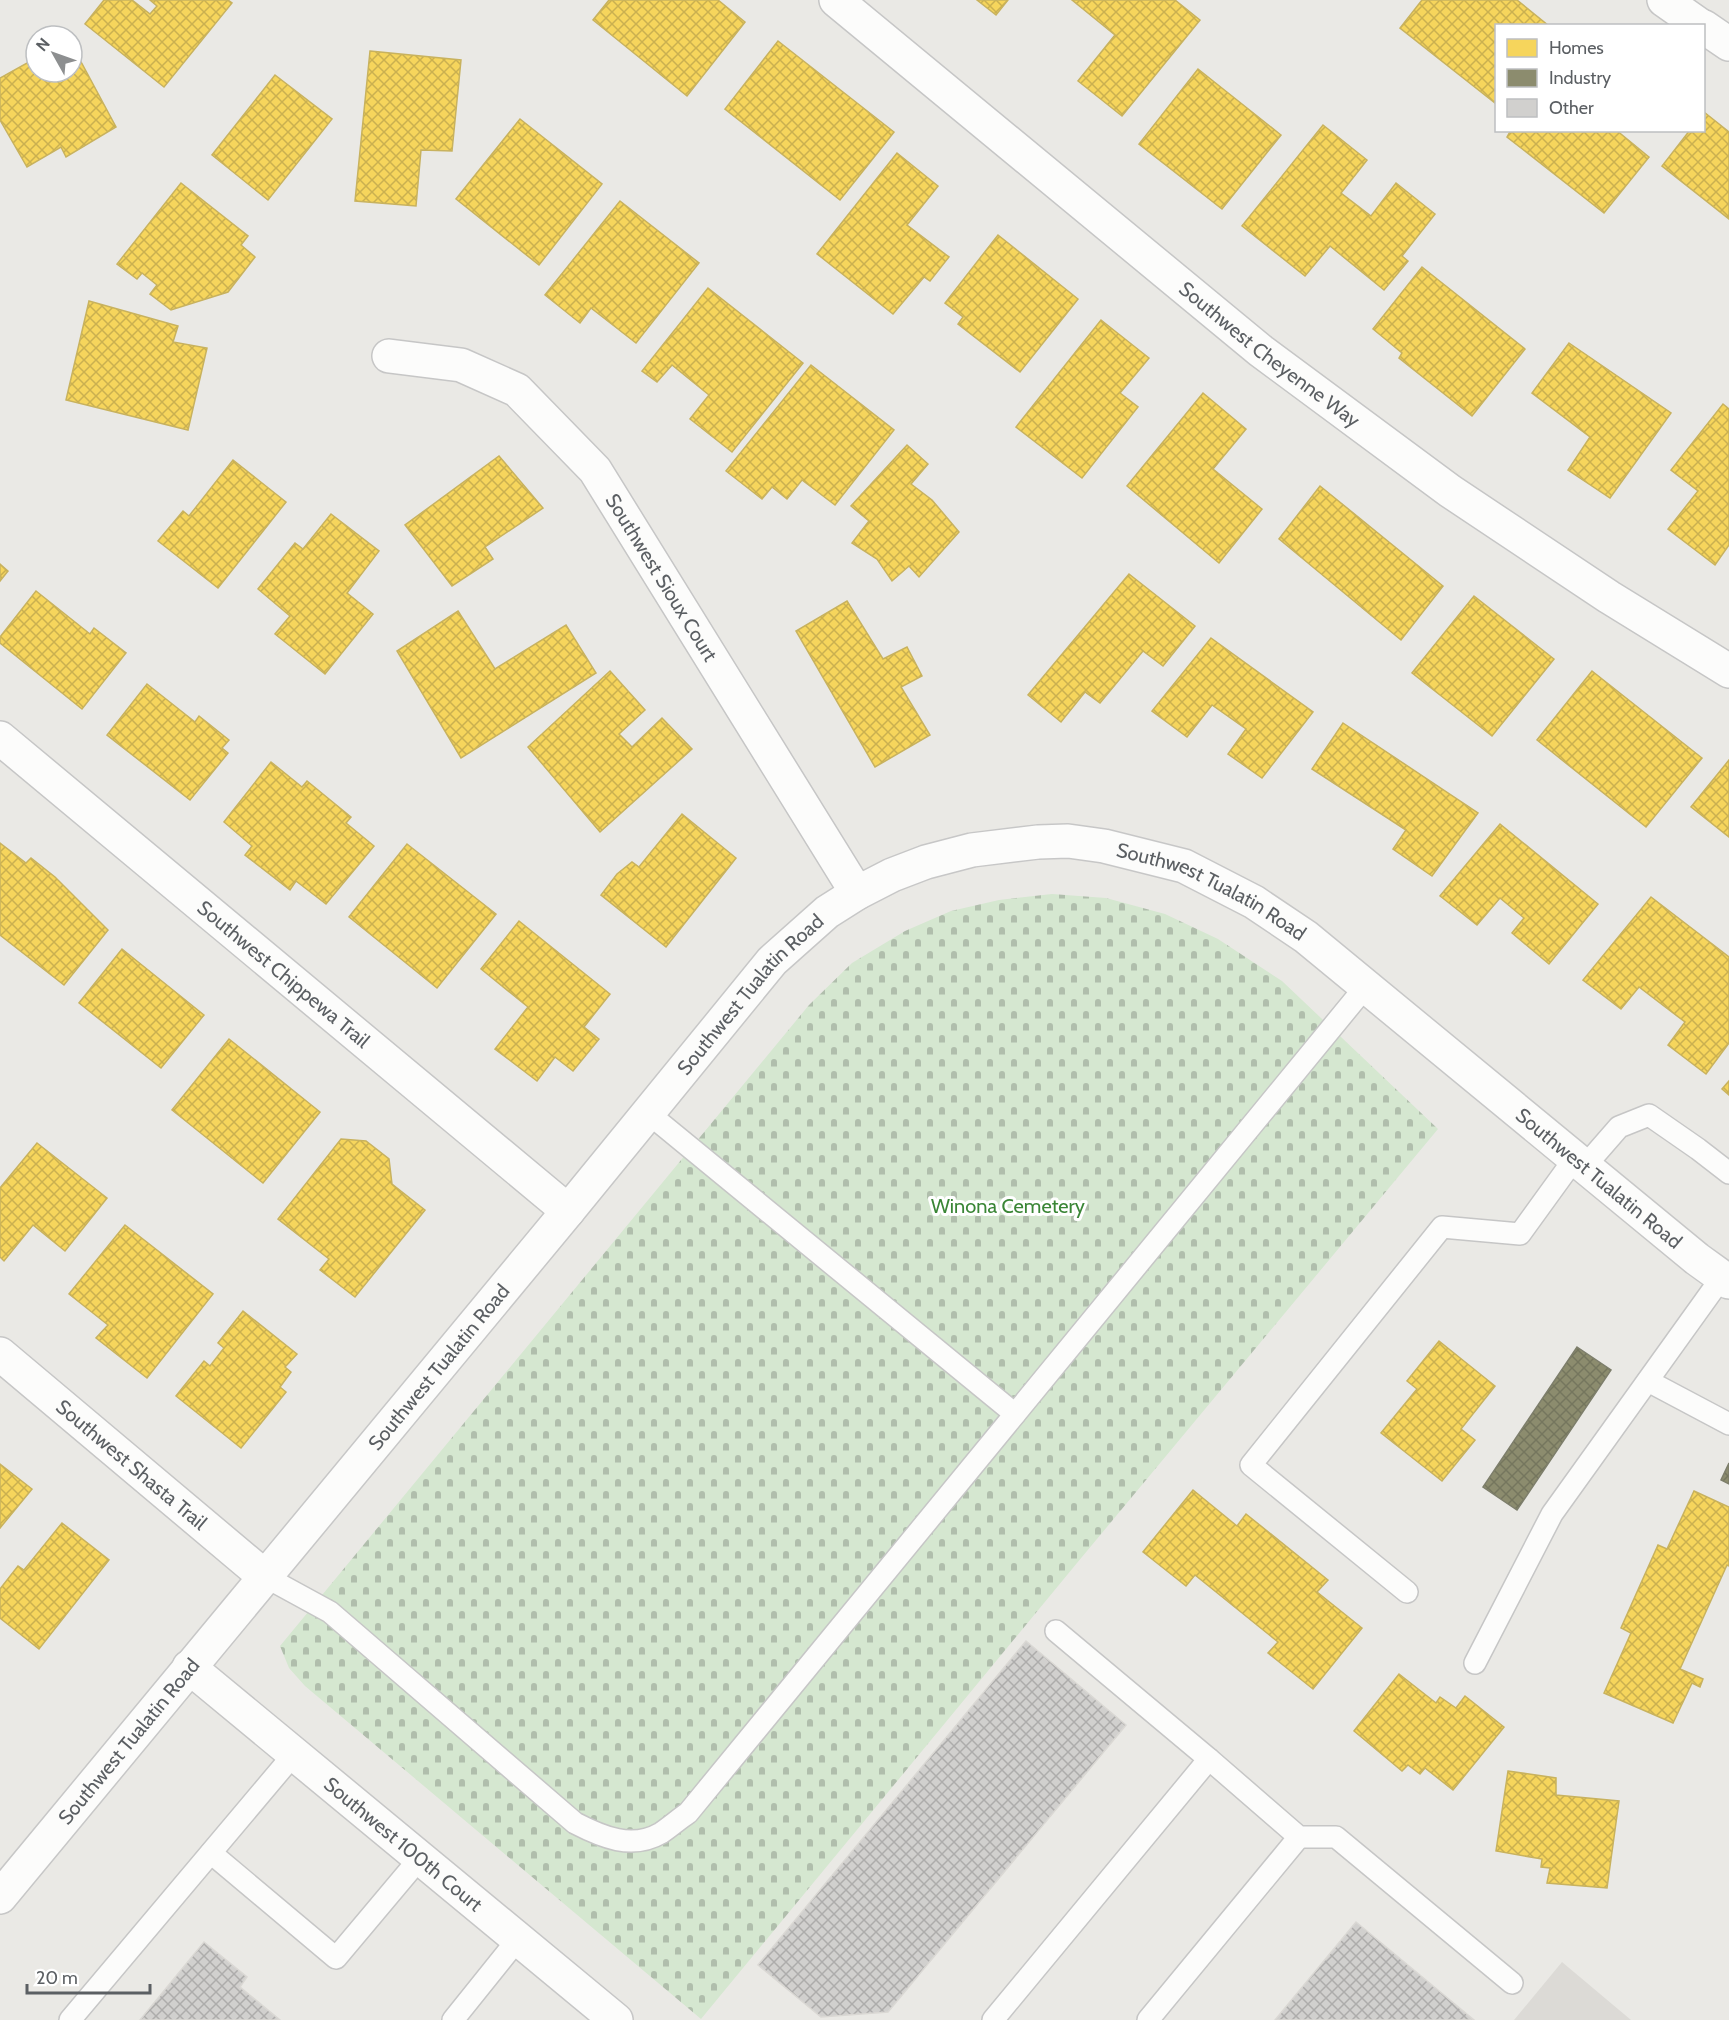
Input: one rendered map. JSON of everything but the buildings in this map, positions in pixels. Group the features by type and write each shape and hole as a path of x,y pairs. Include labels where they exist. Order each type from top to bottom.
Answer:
{"street":[{"name":"Southwest Cheyenne Way","path":"836,0 1261,351 1450,491 1609,597 1729,671"},
{"path":"1664,0 1699,24"},
{"path":"1705,28 1729,44"},
{"name":"Southwest Sioux Court","path":"389,356 461,365 517,390 596,471 857,893"},
{"name":"Southwest Chippewa Trail","path":"0,738 568,1211"},
{"name":"Southwest Tualatin Road","path":"0,1896 568,1211 772,961 827,912 892,875 926,862 972,850 1038,842 1068,841 1104,846 1184,866 1217,881 1254,902 1306,937 1697,1259 1726,1279"},
{"name":"Southwest Shasta Trail","path":"0,1354 264,1576"},
{"name":"Southwest 100th Court","path":"189,1667 616,2020"}],"lane":[{"path":"264,1576 330,1612 575,1823 600,1835 630,1842 659,1834 688,1813 1366,986"},
{"path":"648,1113 1015,1414"},
{"path":"1407,1592 1251,1465 1442,1227 1520,1234 1580,1162 1619,1127 1649,1115 1729,1173"},
{"path":"1475,1663 1552,1514 1648,1381 1726,1279"},
{"path":"1648,1381 1729,1424"},
{"path":"1056,1631 1299,1837 1336,1837 1512,1983"},
{"path":"70,2020 294,1754"},
{"path":"993,2020 1209,1759"},
{"path":"1148,2020 1299,1837"},
{"path":"211,1853 336,1958 420,1858"},
{"path":"453,2020 518,1939"}],"shaded area":[{"path":"1562,1962 1631,2020 1514,2020"}],"green space":[{"name":"Winona Cemetery","path":"1052,894 1106,898 1165,914 1218,939 1282,981 1438,1129 701,2019 305,1686 289,1668 280,1646 809,1005 852,963 905,931 951,911 999,900"}]}
